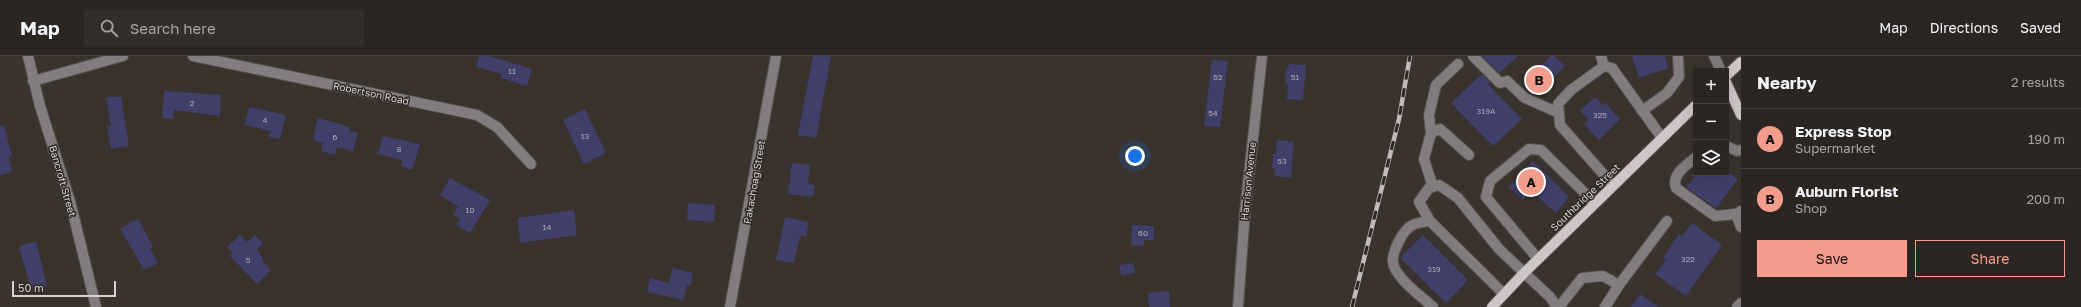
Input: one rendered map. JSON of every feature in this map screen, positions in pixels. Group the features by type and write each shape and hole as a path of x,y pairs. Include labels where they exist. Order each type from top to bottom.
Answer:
{"main road":[{"path":"1729,73 1741,62"},
{"path":"1729,89 1741,115"},
{"name":"Southbridge Street","path":"1492,307 1538,259 1693,108"}],"street":[{"name":"Bancroft Street","path":"28,56 33,81 70,201 96,307"},
{"path":"33,81 123,56"},
{"name":"Robertson Road","path":"193,56 477,115 498,127 532,164"},
{"name":"Pakachoag Street","path":"730,307 776,56"},
{"name":"Harrison Avenue","path":"1238,307 1245,211 1262,56"},
{"path":"1473,56 1500,83 1507,81 1525,98 1559,113"},
{"path":"1642,111 1667,93 1679,77 1678,56"},
{"path":"1714,56 1720,68"},
{"path":"1613,185 1560,124 1558,104 1571,90 1603,61 1612,68 1662,138"},
{"path":"1433,187 1424,159 1431,133 1429,115 1436,86 1458,64"},
{"path":"1431,133 1440,129 1469,155"},
{"path":"1729,147 1737,151 1741,150"},
{"path":"1538,259 1486,196 1490,181 1529,149 1541,150 1595,203"},
{"path":"1693,160 1677,175 1675,182 1676,188 1714,216 1739,213 1741,227"},
{"path":"1504,294 1430,221 1419,202 1429,188 1439,185 1458,198 1499,250 1550,297 1558,307 1582,278 1603,276 1619,285"},
{"path":"1430,221 1412,224 1402,234 1395,248 1392,261 1395,270 1409,286 1433,307"},
{"path":"1605,307 1619,285 1667,221"},
{"path":"1736,307 1741,303"}],"building":[{"path":"479,56 489,56 532,69 527,86 501,78 502,74 476,67"},
{"path":"813,56 831,56 816,138 798,135"},
{"path":"1482,56 1518,56 1499,73"},
{"path":"1551,56 1554,56 1565,66 1538,93 1526,80"},
{"path":"1632,56 1665,56 1668,68 1639,78"},
{"path":"1212,60 1228,61 1220,127 1204,126"},
{"path":"1289,64 1306,65 1303,100 1287,99 1288,84 1285,84 1286,69 1288,69"},
{"path":"1482,74 1490,82 1488,84 1522,119 1493,146 1451,103"},
{"path":"164,91 221,95 220,116 174,110 173,119 162,118"},
{"path":"121,96 129,146 111,149 107,126 111,126 106,98"},
{"path":"1595,97 1603,105 1605,103 1620,119 1599,140 1584,124 1589,120 1580,111"},
{"path":"249,107 286,115 280,139 269,137 271,131 245,125"},
{"path":"585,109 606,153 584,164 563,120"},
{"path":"318,118 350,127 349,131 358,133 353,151 337,147 335,155 321,151 323,143 313,140"},
{"path":"4,125 12,156 9,157 12,172 0,175 0,126"},
{"path":"383,136 420,144 412,170 401,166 402,160 378,154"},
{"path":"1277,140 1294,142 1291,178 1274,176 1275,168 1272,168 1273,154 1276,154"},
{"path":"1533,161 1569,197 1556,213 1531,191 1523,200 1509,187"},
{"path":"792,163 810,165 808,184 815,185 813,197 788,194"},
{"path":"1730,173 1738,179 1716,208 1686,187 1695,176 1729,176"},
{"path":"450,178 490,200 470,233 456,225 460,219 453,215 458,207 440,195"},
{"path":"688,203 715,205 714,222 687,220"},
{"path":"574,210 577,235 520,243 518,218"},
{"path":"785,217 809,222 806,237 800,236 794,263 776,260"},
{"path":"138,219 153,247 150,249 158,263 144,270 120,228"},
{"path":"1692,223 1722,245 1686,296 1655,274 1666,260 1663,258 1679,234 1682,236"},
{"path":"1132,225 1154,226 1154,240 1144,240 1144,246 1131,245"},
{"path":"240,235 247,242 255,235 263,243 257,249 263,259 262,260 271,270 257,284 230,256 233,253 227,247"},
{"path":"1423,235 1468,280 1446,303 1400,258"},
{"path":"36,241 47,286 31,290 19,246"},
{"path":"1133,263 1135,273 1121,275 1119,265"},
{"path":"672,268 693,273 691,285 687,285 684,300 647,292 650,278 669,283"},
{"path":"1169,291 1170,307 1149,307 1148,293"},
{"path":"1640,294 1658,307 1631,307"}],"railway":[{"path":"1352,307 1399,119 1410,56"}],"place":[{"name":"Auburn Florist","path":"1539,80"},
{"name":"Express Stop","path":"1531,182"}]}
